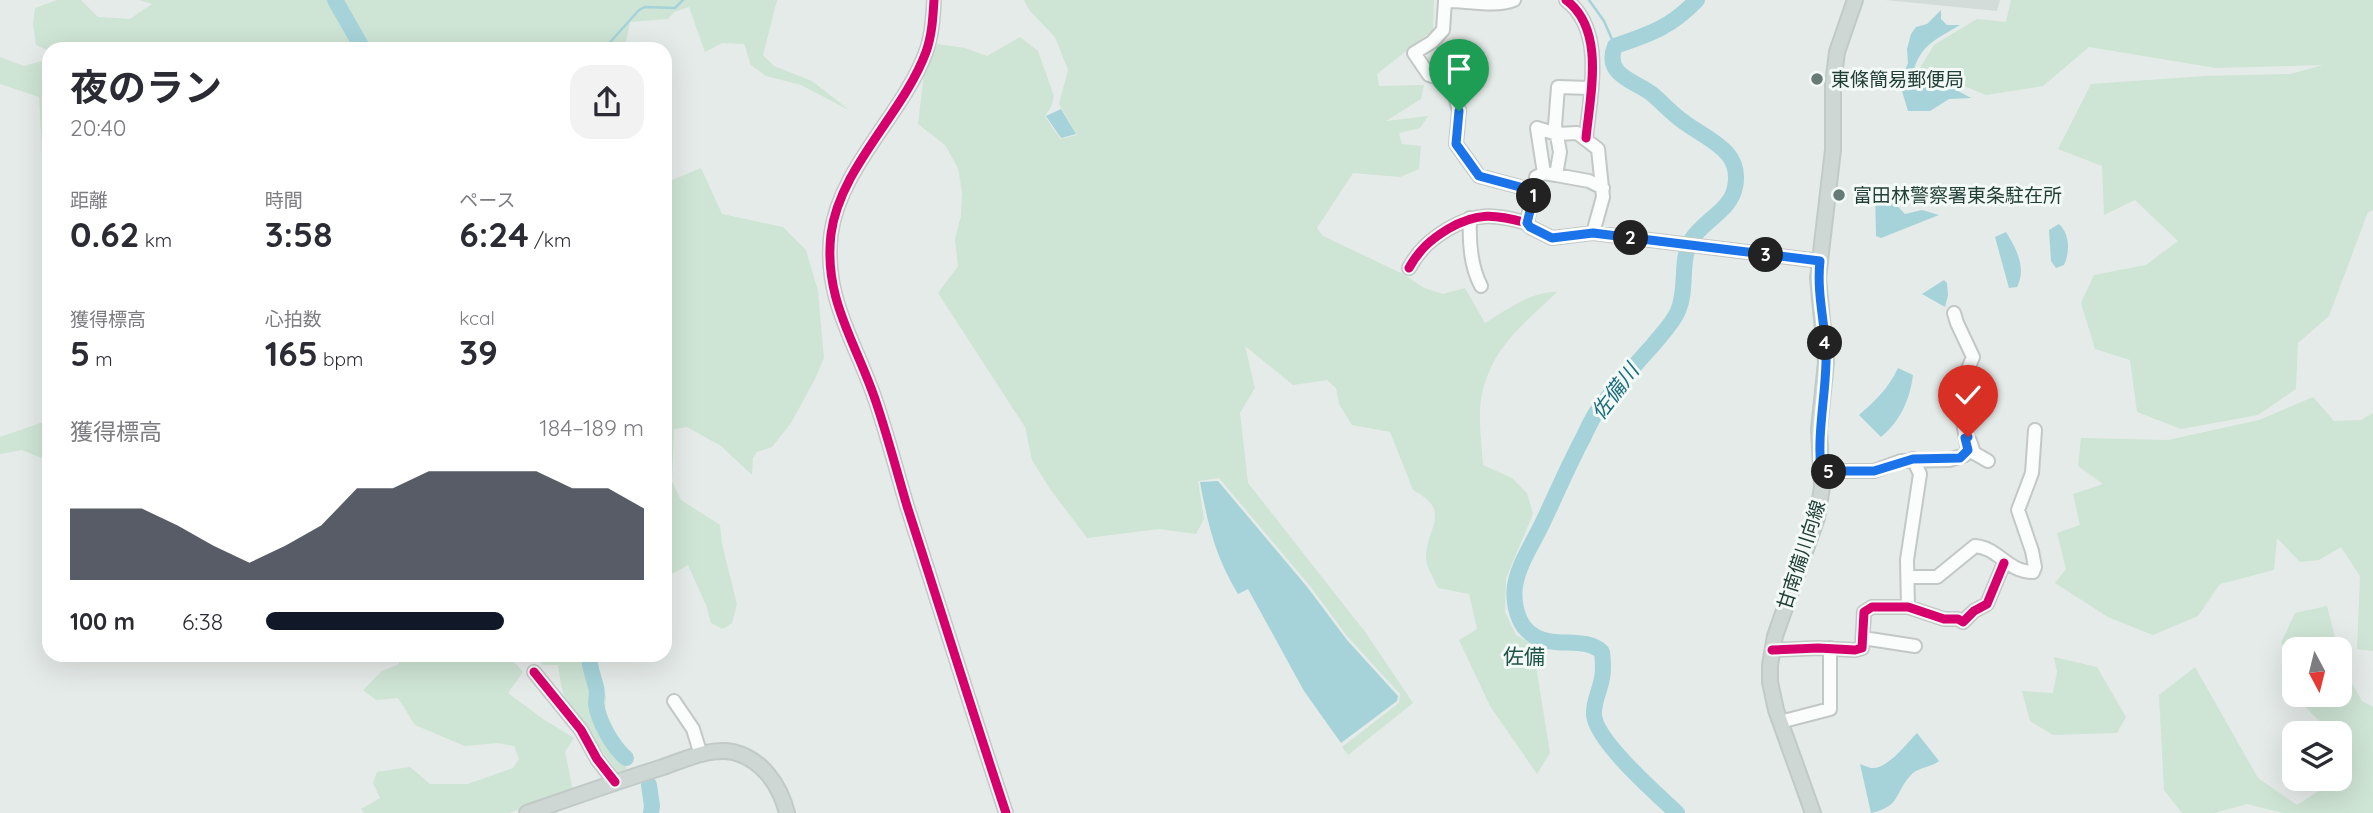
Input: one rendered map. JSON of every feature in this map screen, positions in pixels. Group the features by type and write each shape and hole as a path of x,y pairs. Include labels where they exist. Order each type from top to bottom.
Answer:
{"main road":[{"name":"甘南備川向線","path":"1813,813 1780,722 1770,681 1772,650 1817,518 1822,487 1819,429 1826,362 1820,306 1820,261 1833,150 1834,68 1842,36 1856,0"},
{"path":"527,813 701,755 726,751 751,760 766,772 777,786 787,813"}],"street":[{"path":"934,0 930,37 920,65 840,202 832,232 830,266 837,307 861,359 878,407 1006,813"},
{"path":"1514,0 1499,4 1444,1 1443,30 1432,42 1415,53 1429,75 1443,79 1453,88 1459,111 1456,144 1474,172 1479,176 1535,191"},
{"path":"1566,0 1581,15 1591,49 1586,138"},
{"path":"1550,174 1560,152 1555,126 1558,87 1590,88"},
{"path":"1550,174 1537,128 1558,134 1577,133 1598,149 1603,188 1601,210 1593,233"},
{"path":"1527,223 1536,177 1550,174 1589,181 1603,188"},
{"path":"1409,268 1420,249 1438,234 1475,216 1503,216 1527,223 1552,238 1593,233 1820,261"},
{"path":"1470,218 1472,263 1480,286"},
{"path":"1821,471 1874,471 1913,459 1960,458 1968,450 1962,426 1960,394 1964,376 1973,357 1954,313"},
{"path":"1908,577 1937,577 1975,546 1989,550 2004,563 2033,572 2035,567 2018,510 2032,473 2035,430"},
{"path":"1965,438 1968,437 1974,453 1988,461"},
{"path":"1908,607 1908,559 1920,474 1913,459"},
{"path":"1772,650 1861,648 1864,612 1867,608 1908,607 1944,619 1958,619 1963,622 1974,611 1987,604 2004,563"},
{"path":"1863,638 1915,646"},
{"path":"1780,722 1830,709 1830,648"},
{"path":"534,672 556,696 615,782"},
{"path":"674,701 693,729 701,755"}],"shaded area":[{"path":"1885,0 2000,0 1997,11"}],"green space":[{"path":"57,0 81,0 98,17 130,19 152,4 139,0 777,0 763,55 774,66 812,81 849,110 801,85 766,76 751,65 744,44 722,43 705,52 689,7 674,12 668,19 630,22 626,42 42,42 42,48 36,45 33,24 35,8"},
{"path":"1024,0 1434,0 1433,30 1377,74 1379,86 1424,85 1421,99 1386,121 1428,116 1420,128 1399,133 1402,144 1421,146 1419,169 1400,177 1353,173 1317,228 1323,236 1403,274 1424,288 1443,294 1465,288 1485,323 1529,298 1557,292 1520,327 1500,352 1485,382 1480,408 1483,465 1512,478 1527,493 1533,514 1506,578 1505,612 1516,635 1536,646 1544,654 1536,666 1550,753 1537,774 1490,706 1459,640 1477,629 1469,594 1438,588 1429,568 1427,546 1435,520 1432,505 1413,490 1390,432 1352,425 1339,404 1336,388 1327,380 1293,385 1245,346 1255,388 1240,413 1248,483 1366,633 1413,703 1348,755 1342,747 1399,703 1400,694 1347,636 1310,586 1219,478 1198,481 1204,519 1196,534 1159,529 1087,538 1050,489 1032,460 1025,427 938,293 958,266 955,239 961,216 962,192 958,168 945,145 918,124 925,66 937,44 965,48 987,56 1020,37 1038,51 1054,96 1045,116 1060,139 1077,135 1059,104 1068,70 1055,37 1030,11"},
{"path":"2011,0 2373,0 2373,210 2368,212 2329,316 2298,343 2296,389 2258,415 2181,429 2137,412 2130,360 2095,349 2081,303 2094,275 2146,265 2178,241 2135,200 2104,215 2102,166 2058,149 2091,84 2205,76 2290,74 2323,65 2216,68 2089,47 2043,86 1986,95 1920,68 1934,45 1977,19 2006,22"},
{"path":"0,57 24,66 42,61 42,150 39,97 0,84"},
{"path":"701,168 722,214 783,227 806,250 818,291 824,358 791,423 772,447 757,452 753,458 752,475 721,446 687,427 674,429 672,482 672,180"},
{"path":"2313,397 2334,421 2361,420 2373,413 2373,651 2357,649 2360,576 2341,547 2319,560 2300,562 2277,538 2274,570 2220,584 2198,616 2153,635 2108,617 2055,583 2066,569 2057,533 2080,525 2073,494 2103,484 2078,466 2081,438 2168,440 2259,420"},
{"path":"42,422 42,458 22,450 0,454 0,437"},
{"path":"672,482 681,500 720,525 737,604 732,623 723,629 711,623 688,565 672,574"},
{"path":"2327,606 2335,637 2284,637 2295,613"},
{"path":"2054,657 2097,667 2126,717 2117,733 2053,735 2030,721 2022,691 2053,693 2057,672"},
{"path":"514,662 523,672 508,693 574,738 565,752 573,791 509,813 364,813 361,809 380,798 373,783 377,772 410,767 430,784 468,784 513,768 519,759 514,746 498,743 465,746 415,725 398,698 376,700 363,690 382,671 399,664"},
{"path":"540,662 594,662 595,673 606,697 604,724 621,752 627,770 618,772 566,703 558,665 542,665"},
{"path":"2195,667 2258,778 2297,805 2318,791 2352,791 2352,721 2319,721 2306,707 2352,707 2352,683 2362,701 2373,707 2373,813 2283,813 2247,804 2214,813 2182,813 2164,790 2159,695"}],"water":[{"path":"1941,10 1941,19 1947,25 1960,25 1927,47 1914,69 1927,83 1949,86 1971,98 1949,99 1930,111 1908,111 1902,91 1902,77 1908,63 1907,49 1911,34 1916,27 1927,24"},
{"path":"1061,109 1076,134 1061,138 1046,116"},
{"path":"1875,188 1889,197 1905,214 1922,210 1939,215 1881,238 1876,236"},
{"path":"2059,224 2067,238 2068,249 2064,265 2056,268 2051,261 2049,230"},
{"path":"2006,232 2017,251 2021,265 2017,287 2009,288 1995,237"},
{"path":"1944,280 1947,283 1948,295 1945,307 1922,294"},
{"path":"1898,368 1913,375 1909,393 1899,417 1881,437 1859,415 1881,394"},
{"path":"1218,481 1308,588 1347,640 1398,696 1397,701 1341,743 1304,691 1248,589 1238,594 1223,567 1209,526 1200,482"},
{"path":"1917,733 1939,761 1913,773 1892,803 1871,813 1860,764 1871,768 1883,765"}],"waterway":[{"path":"335,0 359,42"},
{"path":"610,42 639,10 645,7 675,8 683,0"},
{"path":"1589,0 1604,21 1615,46"},
{"name":"佐備川","path":"1677,813 1629,767 1597,726 1594,710 1603,675 1602,652 1584,644 1553,642 1533,635 1519,618 1514,591 1522,562 1592,420 1611,393 1673,320 1683,293 1688,247 1697,232 1723,209 1735,187 1734,164 1721,147 1680,119 1652,94 1623,76 1613,64 1615,46 1659,29 1697,0"},
{"path":"590,662 597,689 596,704 600,718 611,740 626,758"},
{"path":"649,785 651,813"}],"cycle path":[{"path":"934,0 931,33 916,75 859,163 837,209 831,234 832,281 844,322 877,405 1006,813"},
{"path":"1566,0 1579,13 1587,28 1591,46 1592,83 1586,138"},
{"path":"1409,268 1430,241 1458,223 1486,216 1527,223 1552,238 1593,233 1820,261"},
{"path":"1772,650 1862,648 1864,612 1872,607 1908,607 1944,619 1958,619 1963,622 1974,611 1987,604 2004,563"},
{"path":"534,672 581,730 597,759 615,782"}],"place":[{"name":"東條簡易郵便局","path":"1817,79"},
{"name":"富田林警察署東条駐在所","path":"1839,195"}],"district":[{"name":"佐備","path":"1524,657"}],"route":[{"path":"1459,111 1456,144 1474,172 1503,184 1535,191 1527,223 1552,238 1593,233 1820,261 1818,278 1826,362 1819,429 1821,471 1864,472 1913,459 1960,458 1968,450 1965,438 1968,437"}]}
